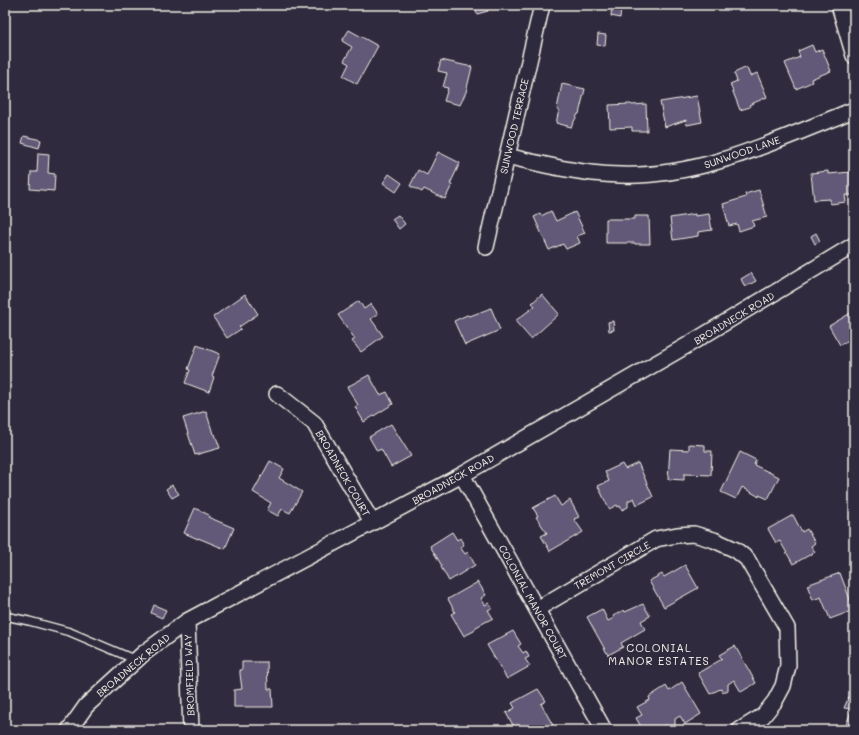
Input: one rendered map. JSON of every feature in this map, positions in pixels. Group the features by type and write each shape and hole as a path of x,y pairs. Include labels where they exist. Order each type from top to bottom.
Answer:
{"street":[{"name":"SUNWOOD TERRACE","path":"486,247 542,5"},
{"path":"839,5 854,56"},
{"name":"SUNWOOD LANE","path":"507,156 575,172 620,176 664,174 704,166 733,157 854,110"},
{"name":"BROADNECK ROAD","path":"69,730 86,706 136,660 187,621 462,475 686,346 854,245"},
{"name":"BROADNECK COURT","path":"277,394 314,423 372,522"},
{"name":"COLONIAL MANOR COURT","path":"462,475 604,730"},
{"name":"TREMONT CIRCLE","path":"537,609 656,539 677,535 694,534 714,540 736,550 748,559 787,628 788,666 783,686 775,701 763,716 740,730"},
{"name":"BROMFIELD WAY","path":"187,621 191,730"}],"lane":[{"path":"5,616 70,632 136,660"}],"building":[{"path":"475,5 489,5 486,6 488,11 477,14"},
{"path":"612,6 621,7 620,18 611,16"},
{"path":"349,30 378,46 357,84 343,76 349,64 344,61 352,47 342,41"},
{"path":"598,34 606,35 605,46 597,45"},
{"path":"812,45 815,52 822,49 831,71 811,79 812,82 796,89 785,63 800,57 798,51"},
{"path":"441,60 472,67 466,92 460,105 444,101 448,88 443,87 447,73 438,71"},
{"path":"747,68 750,76 757,73 767,97 749,105 750,107 740,110 730,84 737,81 734,73"},
{"path":"562,84 585,89 579,114 571,127 556,123"},
{"path":"697,96 702,122 687,125 686,120 665,127 660,102"},
{"path":"646,104 647,131 632,131 632,127 610,128 609,105"},
{"path":"24,136 41,140 39,148 22,143"},
{"path":"438,152 460,163 445,199 424,189 422,192 410,186 418,170 427,175"},
{"path":"38,153 49,154 48,173 55,174 54,191 30,189 31,172 37,172"},
{"path":"828,171 828,174 851,172 853,195 845,195 846,202 830,204 830,199 814,200 811,173"},
{"path":"389,174 402,183 396,192 383,183"},
{"path":"759,190 767,217 752,221 754,226 739,231 737,224 729,226 723,204 746,197 745,194"},
{"path":"551,211 556,221 575,212 585,233 577,236 580,243 566,249 563,244 549,250 534,217 540,214 541,216"},
{"path":"695,214 695,216 709,214 712,230 698,232 698,236 673,240 670,218"},
{"path":"398,215 405,224 399,229 392,219"},
{"path":"635,216 649,216 650,244 606,243 606,219 635,219"},
{"path":"816,233 820,241 815,244 811,236"},
{"path":"751,273 756,281 745,287 741,279"},
{"path":"245,294 258,314 239,327 241,329 227,338 213,317"},
{"path":"542,294 559,314 531,339 515,321 535,306 532,303"},
{"path":"359,301 364,309 371,304 378,314 371,319 383,336 361,352 352,341 355,339 338,315"},
{"path":"491,308 500,330 465,345 454,321 467,315 470,316"},
{"path":"854,311 854,337 840,345 829,326"},
{"path":"613,321 614,330 609,331 608,322"},
{"path":"197,345 220,354 212,376 214,377 209,392 185,383 190,370 188,369"},
{"path":"369,375 380,395 387,392 393,404 364,422 355,407 358,405 347,387"},
{"path":"206,411 213,434 215,434 220,448 195,455 183,418"},
{"path":"391,424 411,456 391,467 381,449 377,451 369,437"},
{"path":"689,444 705,445 705,451 712,451 711,475 684,474 684,480 668,479 670,449 689,450"},
{"path":"740,452 756,460 754,465 779,477 768,499 759,495 759,497 742,487 736,499 721,492"},
{"path":"270,461 284,469 279,478 302,492 290,513 282,509 278,516 267,510 271,503 253,492"},
{"path":"638,463 653,497 637,505 634,498 628,501 628,507 622,510 620,506 618,507 617,505 609,509 598,486 609,481 605,472 622,464 625,469"},
{"path":"172,485 179,494 172,498 166,489"},
{"path":"555,496 561,506 570,500 579,517 574,519 583,532 550,551 541,536 547,533 536,517 538,516 533,508"},
{"path":"195,508 209,515 208,517 234,528 225,549 184,533"},
{"path":"793,515 802,532 807,529 815,543 811,546 815,552 793,564 780,541 776,543 768,529"},
{"path":"452,532 457,540 460,538 464,545 460,547 465,554 468,552 475,565 449,581 430,546"},
{"path":"685,565 698,588 664,607 649,581 662,574 664,577"},
{"path":"840,573 854,610 830,619 821,597 813,600 807,585"},
{"path":"478,582 486,595 481,598 485,605 489,603 492,608 488,610 493,618 476,627 474,631 464,636 451,614 455,612 448,599"},
{"path":"643,604 650,616 641,621 645,629 621,643 623,647 608,655 587,617 602,609 608,621 614,618 613,616 624,610 625,612"},
{"path":"154,605 166,610 162,618 151,613"},
{"path":"513,631 521,644 518,646 523,653 526,651 529,657 525,659 530,666 507,679 487,645"},
{"path":"852,636 854,636 854,651 852,651"},
{"path":"735,646 756,683 741,692 734,680 728,684 728,690 723,693 721,689 710,694 698,673 722,659 719,655"},
{"path":"242,662 267,662 268,689 272,689 273,707 234,707 234,690 242,689 240,670 242,670"},
{"path":"682,682 701,714 685,724 680,716 675,719 675,725 669,729 667,725 664,725 655,730 643,730 636,718 642,715 637,707 650,700 649,697 666,686 669,691"},
{"path":"538,689 546,701 541,704 555,729 516,730 506,713 515,708 512,703"},
{"path":"851,692 854,693 854,730 844,730 852,709 844,708"}],"district":[{"name":"COLONIAL MANOR ESTATES","path":"659,654"}]}
